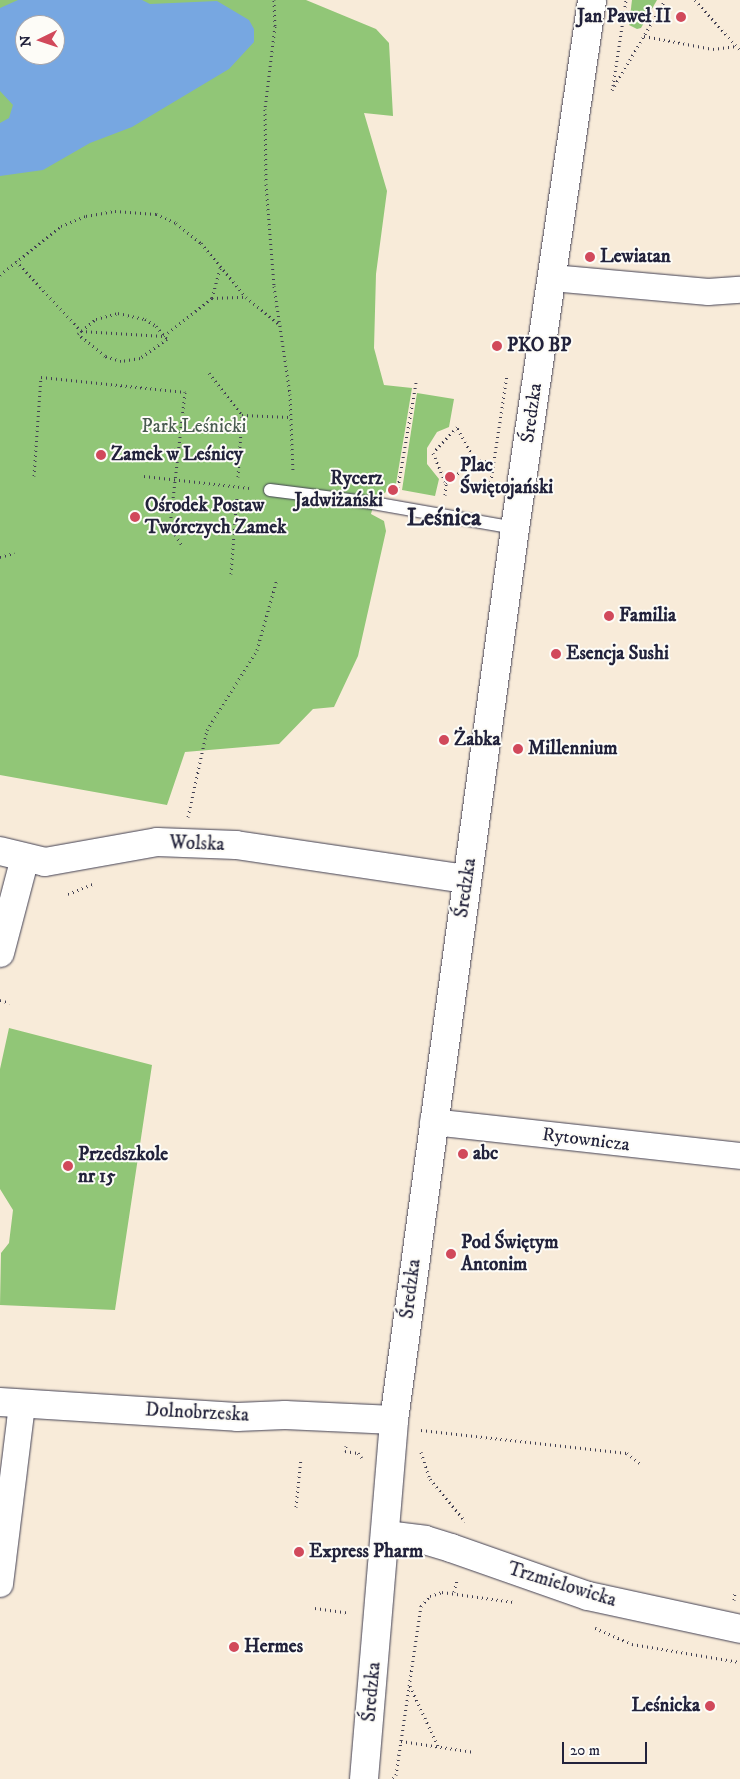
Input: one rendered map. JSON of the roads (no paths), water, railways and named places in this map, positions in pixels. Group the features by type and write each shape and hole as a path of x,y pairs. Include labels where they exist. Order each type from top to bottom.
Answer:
{"main road":[{"name":"Średzka","path":"364,1779 386,1535 406,1425 433,1122 515,528 592,0"},
{"name":"Wolska","path":"0,953 13,854 45,862 157,842 236,845 467,879"},
{"name":"Dolnobrzeska","path":"11,1403 237,1417 285,1415 406,1425"},
{"name":"Trzmielowicka","path":"386,1535 442,1545 588,1596 740,1629"}],"street":[{"path":"552,278 708,292 740,290"},
{"name":"Rytownicza","path":"433,1122 740,1156"},
{"path":"0,1584 11,1403"}],"lane":[{"path":"270,490 394,507 515,528"}],"water":[{"path":"18,0 142,0 150,4 217,1 249,20 254,29 254,42 229,69 132,127 90,143 43,170 0,176 0,123 9,118 13,105 0,91 0,8"}],"place":[{"name":"Jan Paweł II","path":"681,17"},
{"name":"Lewiatan","path":"590,257"},
{"name":"PKO BP","path":"497,346"},
{"name":"Zamek w Leśnicy","path":"101,455"},
{"name":"Plac Świętojański","path":"450,477"},
{"name":"Rycerz Jadwiżański","path":"393,490"},
{"name":"Ośrodek Postaw Twórczych Zamek","path":"135,517"},
{"name":"Familia","path":"609,616"},
{"name":"Esencja Sushi","path":"556,654"},
{"name":"Żabka","path":"444,740"},
{"name":"Millennium","path":"518,749"},
{"name":"abc","path":"463,1154"},
{"name":"Przedszkole nr 15","path":"68,1166"},
{"name":"Pod Świętym Antonim","path":"451,1254"},
{"name":"Express Pharm","path":"299,1552"},
{"name":"Hermes","path":"234,1647"},
{"name":"Leśnicka","path":"710,1706"}],"district":[{"name":"Leśnica","path":"444,519"}],"park label":[{"name":"Park Leśnicki","path":"194,427"}]}
